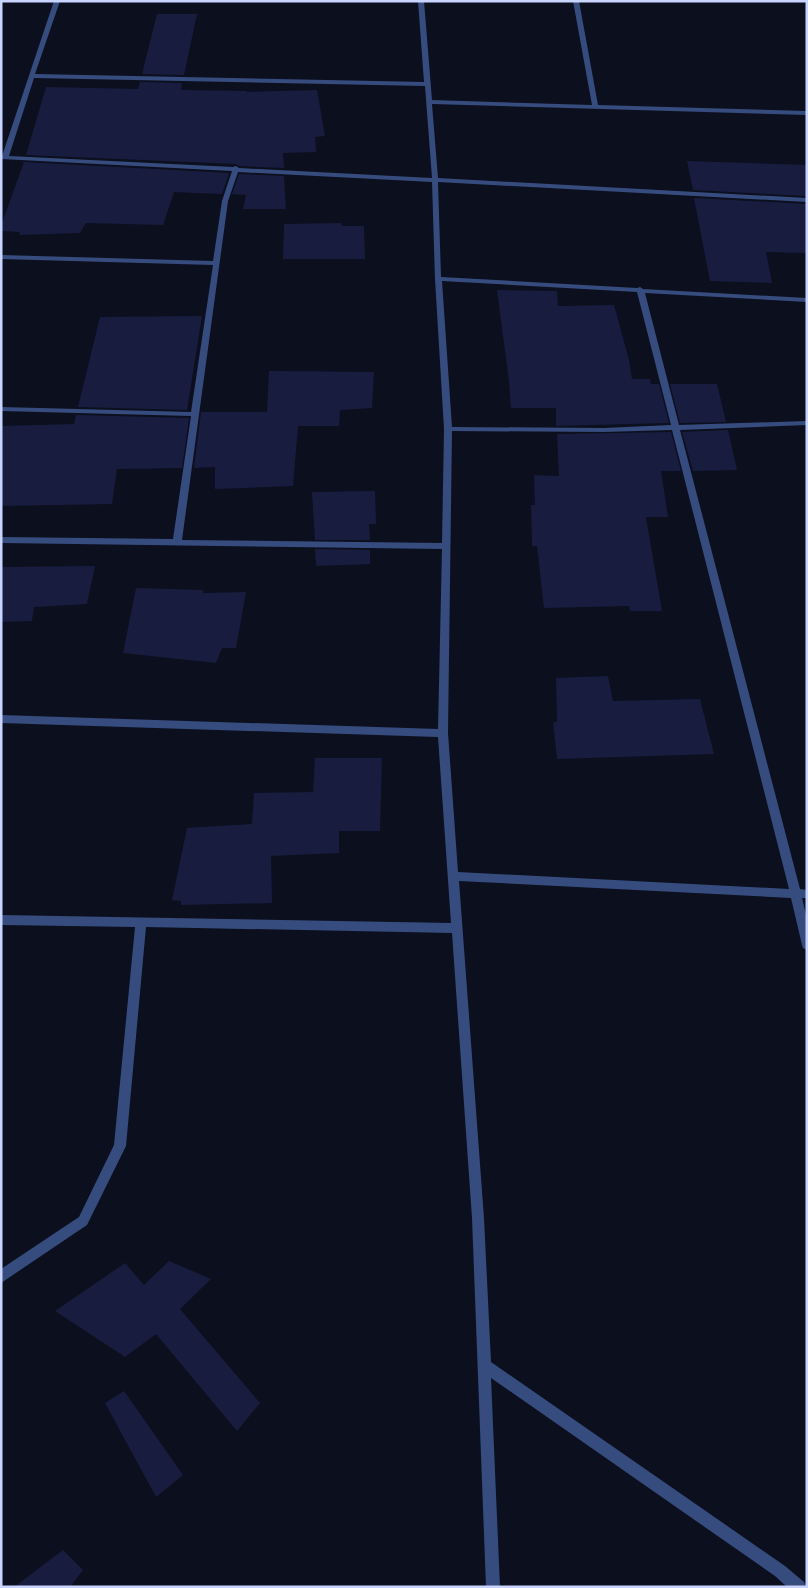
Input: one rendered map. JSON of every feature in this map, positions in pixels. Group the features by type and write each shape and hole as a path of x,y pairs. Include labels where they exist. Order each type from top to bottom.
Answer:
{"street":[{"path":"57,1 3,157 807,200"},
{"path":"421,1 435,179 438,279 448,429 443,733 478,1218 493,1587"},
{"path":"576,1 595,106"},
{"path":"32,76 427,84"},
{"path":"429,102 807,113"},
{"path":"177,542 225,201 236,168"},
{"path":"1,257 216,263"},
{"path":"438,279 807,300"},
{"path":"640,289 802,894 807,945"},
{"path":"1,409 195,414"},
{"path":"448,429 576,431 677,426 807,423"},
{"path":"1,540 445,546"},
{"path":"1,719 443,733"},
{"path":"453,876 802,894"},
{"path":"1,920 457,928"},
{"path":"1,1277 83,1221 120,1146 141,923"},
{"path":"484,1364 780,1571 799,1587"}],"building":[{"path":"157,14 197,14 184,75 142,74"},
{"path":"140,82 182,83 181,90 246,92 317,90 325,136 315,137 316,152 283,153 284,168 240,166 235,164 26,155 46,87 138,89"},
{"path":"687,161 807,165 807,196 693,190"},
{"path":"24,162 229,173 222,194 174,192 163,225 86,223 80,233 19,235 20,232 1,231 1,226"},
{"path":"239,174 284,176 286,209 243,209 246,195 232,194"},
{"path":"694,198 807,204 807,253 766,252 772,283 710,281"},
{"path":"341,223 342,226 364,226 365,259 283,259 284,224"},
{"path":"497,290 557,291 558,306 614,305 629,360 632,379 650,379 651,384 659,384 669,423 556,426 556,408 511,408"},
{"path":"202,316 187,410 78,407 100,317"},
{"path":"269,371 374,372 372,408 340,410 339,426 298,426 293,486 215,489 215,467 194,468 201,412 267,412"},
{"path":"670,384 717,384 726,422 680,423"},
{"path":"76,415 189,418 182,468 117,469 112,504 1,506 1,426 74,424"},
{"path":"728,430 737,470 693,471 682,432"},
{"path":"671,432 681,471 661,471 668,517 646,517 662,611 630,611 629,606 544,608 537,546 532,546 531,505 535,505 534,475 559,476 557,434"},
{"path":"375,491 376,524 369,524 370,540 315,540 312,492"},
{"path":"315,549 370,550 370,564 316,566"},
{"path":"95,566 87,604 34,607 32,621 1,622 1,567"},
{"path":"136,588 203,590 203,593 246,592 236,648 222,648 216,663 123,653"},
{"path":"608,676 613,701 700,699 714,754 557,759 553,722 557,722 556,678"},
{"path":"315,758 382,758 380,831 339,831 339,853 271,856 272,903 181,905 181,901 172,900 187,828 252,824 254,793 313,792"},
{"path":"169,1261 211,1279 180,1309 260,1403 237,1431 156,1334 125,1357 55,1311 125,1263 144,1285"},
{"path":"124,1391 183,1475 156,1497 105,1403"},
{"path":"63,1550 83,1570 70,1587 14,1587"}]}
